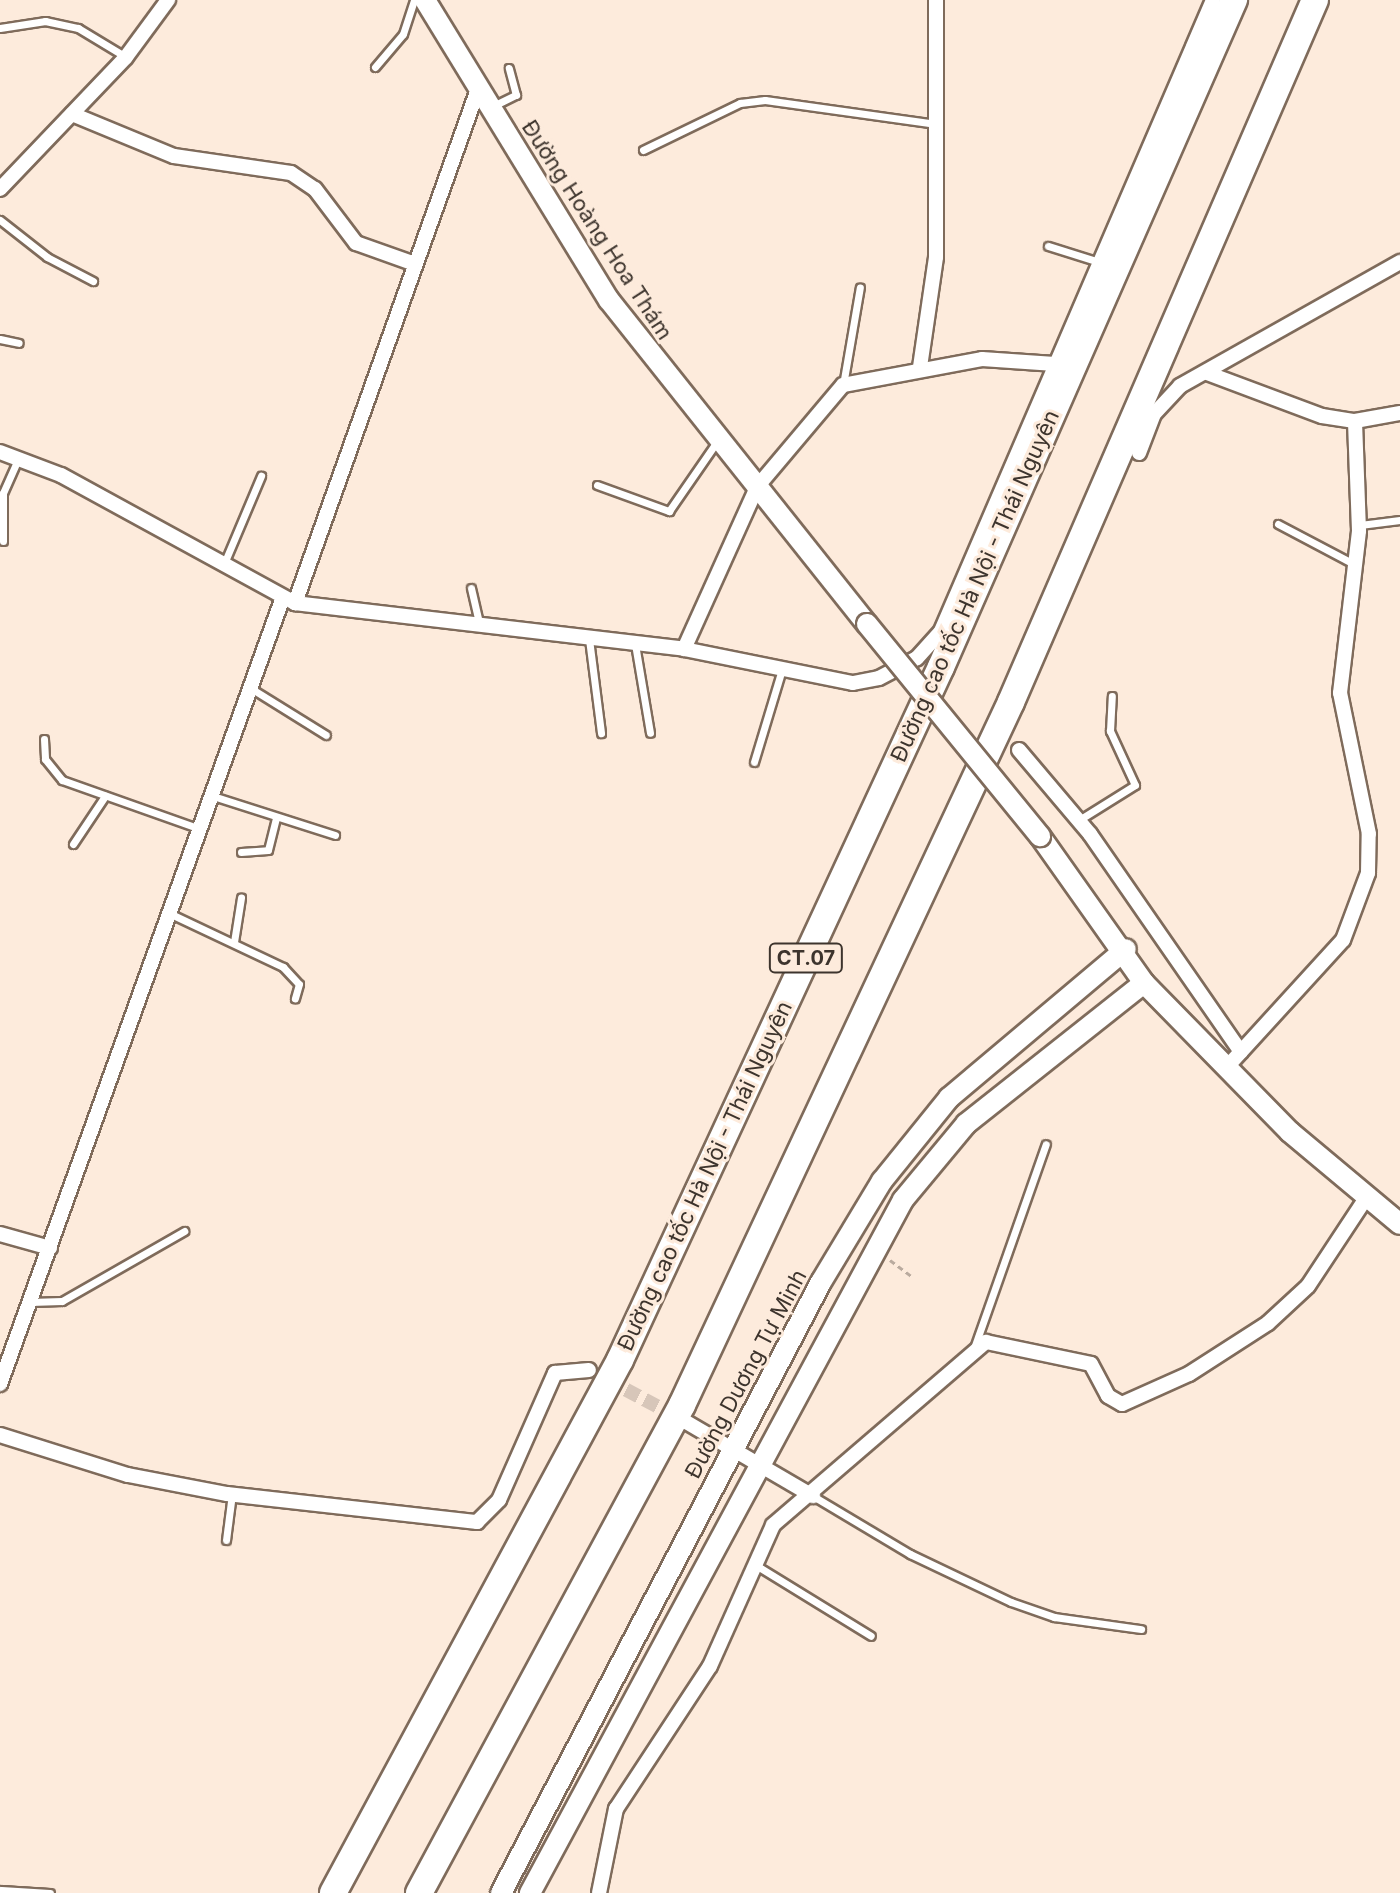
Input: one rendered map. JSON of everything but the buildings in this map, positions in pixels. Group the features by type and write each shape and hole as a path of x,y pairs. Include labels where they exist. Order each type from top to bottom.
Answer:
{"highway":[{"name":"Đường cao tốc Hà Nội - Thái Nguyên","path":"333,1893 620,1360 941,667 1234,0"},
{"path":"419,1893 682,1405 1011,702 1315,0"}],"street":[{"path":"0,189 126,57 168,0"},
{"path":"920,367 936,257 936,0"},
{"path":"0,452 96,493 222,567 289,601 684,649 853,683 889,673 931,647 1213,0"},
{"name":"Đường Hoàng Hoa Thám","path":"426,1 609,300 1040,836 1126,949"},
{"path":"0,1384 204,831 252,689 289,601 478,89"},
{"path":"72,114 174,156 291,173 315,189 356,243 415,264"},
{"path":"1139,453 1165,397 1400,262"},
{"path":"684,649 757,487 843,385 920,367 1005,359 1055,364"},
{"path":"1207,373 1289,407 1355,421 1400,413"},
{"path":"1226,1068 1343,940 1360,908 1369,834 1340,693 1360,525 1355,421"},
{"path":"1019,750 1079,820 1241,1052"},
{"path":"1126,949 1144,983 1226,1068 1366,1198 1400,1224"},
{"name":"Đường Dương Tự Minh","path":"501,1893 821,1282 910,1142 949,1098 1126,949"},
{"path":"530,1893 874,1248 966,1124 1144,983"},
{"path":"599,1893 616,1809 710,1666 752,1563 773,1525 813,1496 974,1350 999,1342 1082,1360 1098,1370 1114,1401 1130,1402 1268,1323 1308,1286 1366,1198"},
{"path":"0,1234 50,1248"},
{"path":"0,1435 128,1475 232,1494 485,1520 547,1385 565,1367 589,1370"},
{"path":"681,1419 813,1496"}],"lane":[{"path":"375,67 426,1"},
{"path":"0,28 45,21 78,28 126,57"},
{"path":"489,107 516,95 509,68"},
{"path":"643,150 740,103 765,100 936,124"},
{"path":"0,220 47,257 93,281"},
{"path":"1048,246 1099,262"},
{"path":"843,385 860,287"},
{"path":"0,339 19,343"},
{"path":"597,485 669,511 719,437"},
{"path":"3,541 2,486 19,458"},
{"path":"222,567 261,476"},
{"path":"1360,525 1400,520"},
{"path":"1278,524 1355,564"},
{"path":"471,588 479,622"},
{"path":"589,636 601,733"},
{"path":"634,642 650,733"},
{"path":"754,762 782,669"},
{"path":"252,689 326,735"},
{"path":"1079,820 1135,785 1110,731 1112,696"},
{"path":"44,739 51,771 105,796 204,831"},
{"path":"73,844 105,796"},
{"path":"216,797 335,835"},
{"path":"241,852 268,850 276,817"},
{"path":"234,942 241,898"},
{"path":"173,915 234,942 295,977 295,998"},
{"path":"974,1350 1046,1144"},
{"path":"30,1302 62,1301 184,1231"},
{"path":"226,1540 232,1494"},
{"path":"813,1496 910,1554 1011,1602 1054,1617 1141,1629"},
{"path":"752,1563 871,1636"},
{"path":"0,1890 50,1893"}],"path":[{"path":"874,1248 911,1276"}],"tunnel":[{"path":"589,1370 681,1419"}]}
